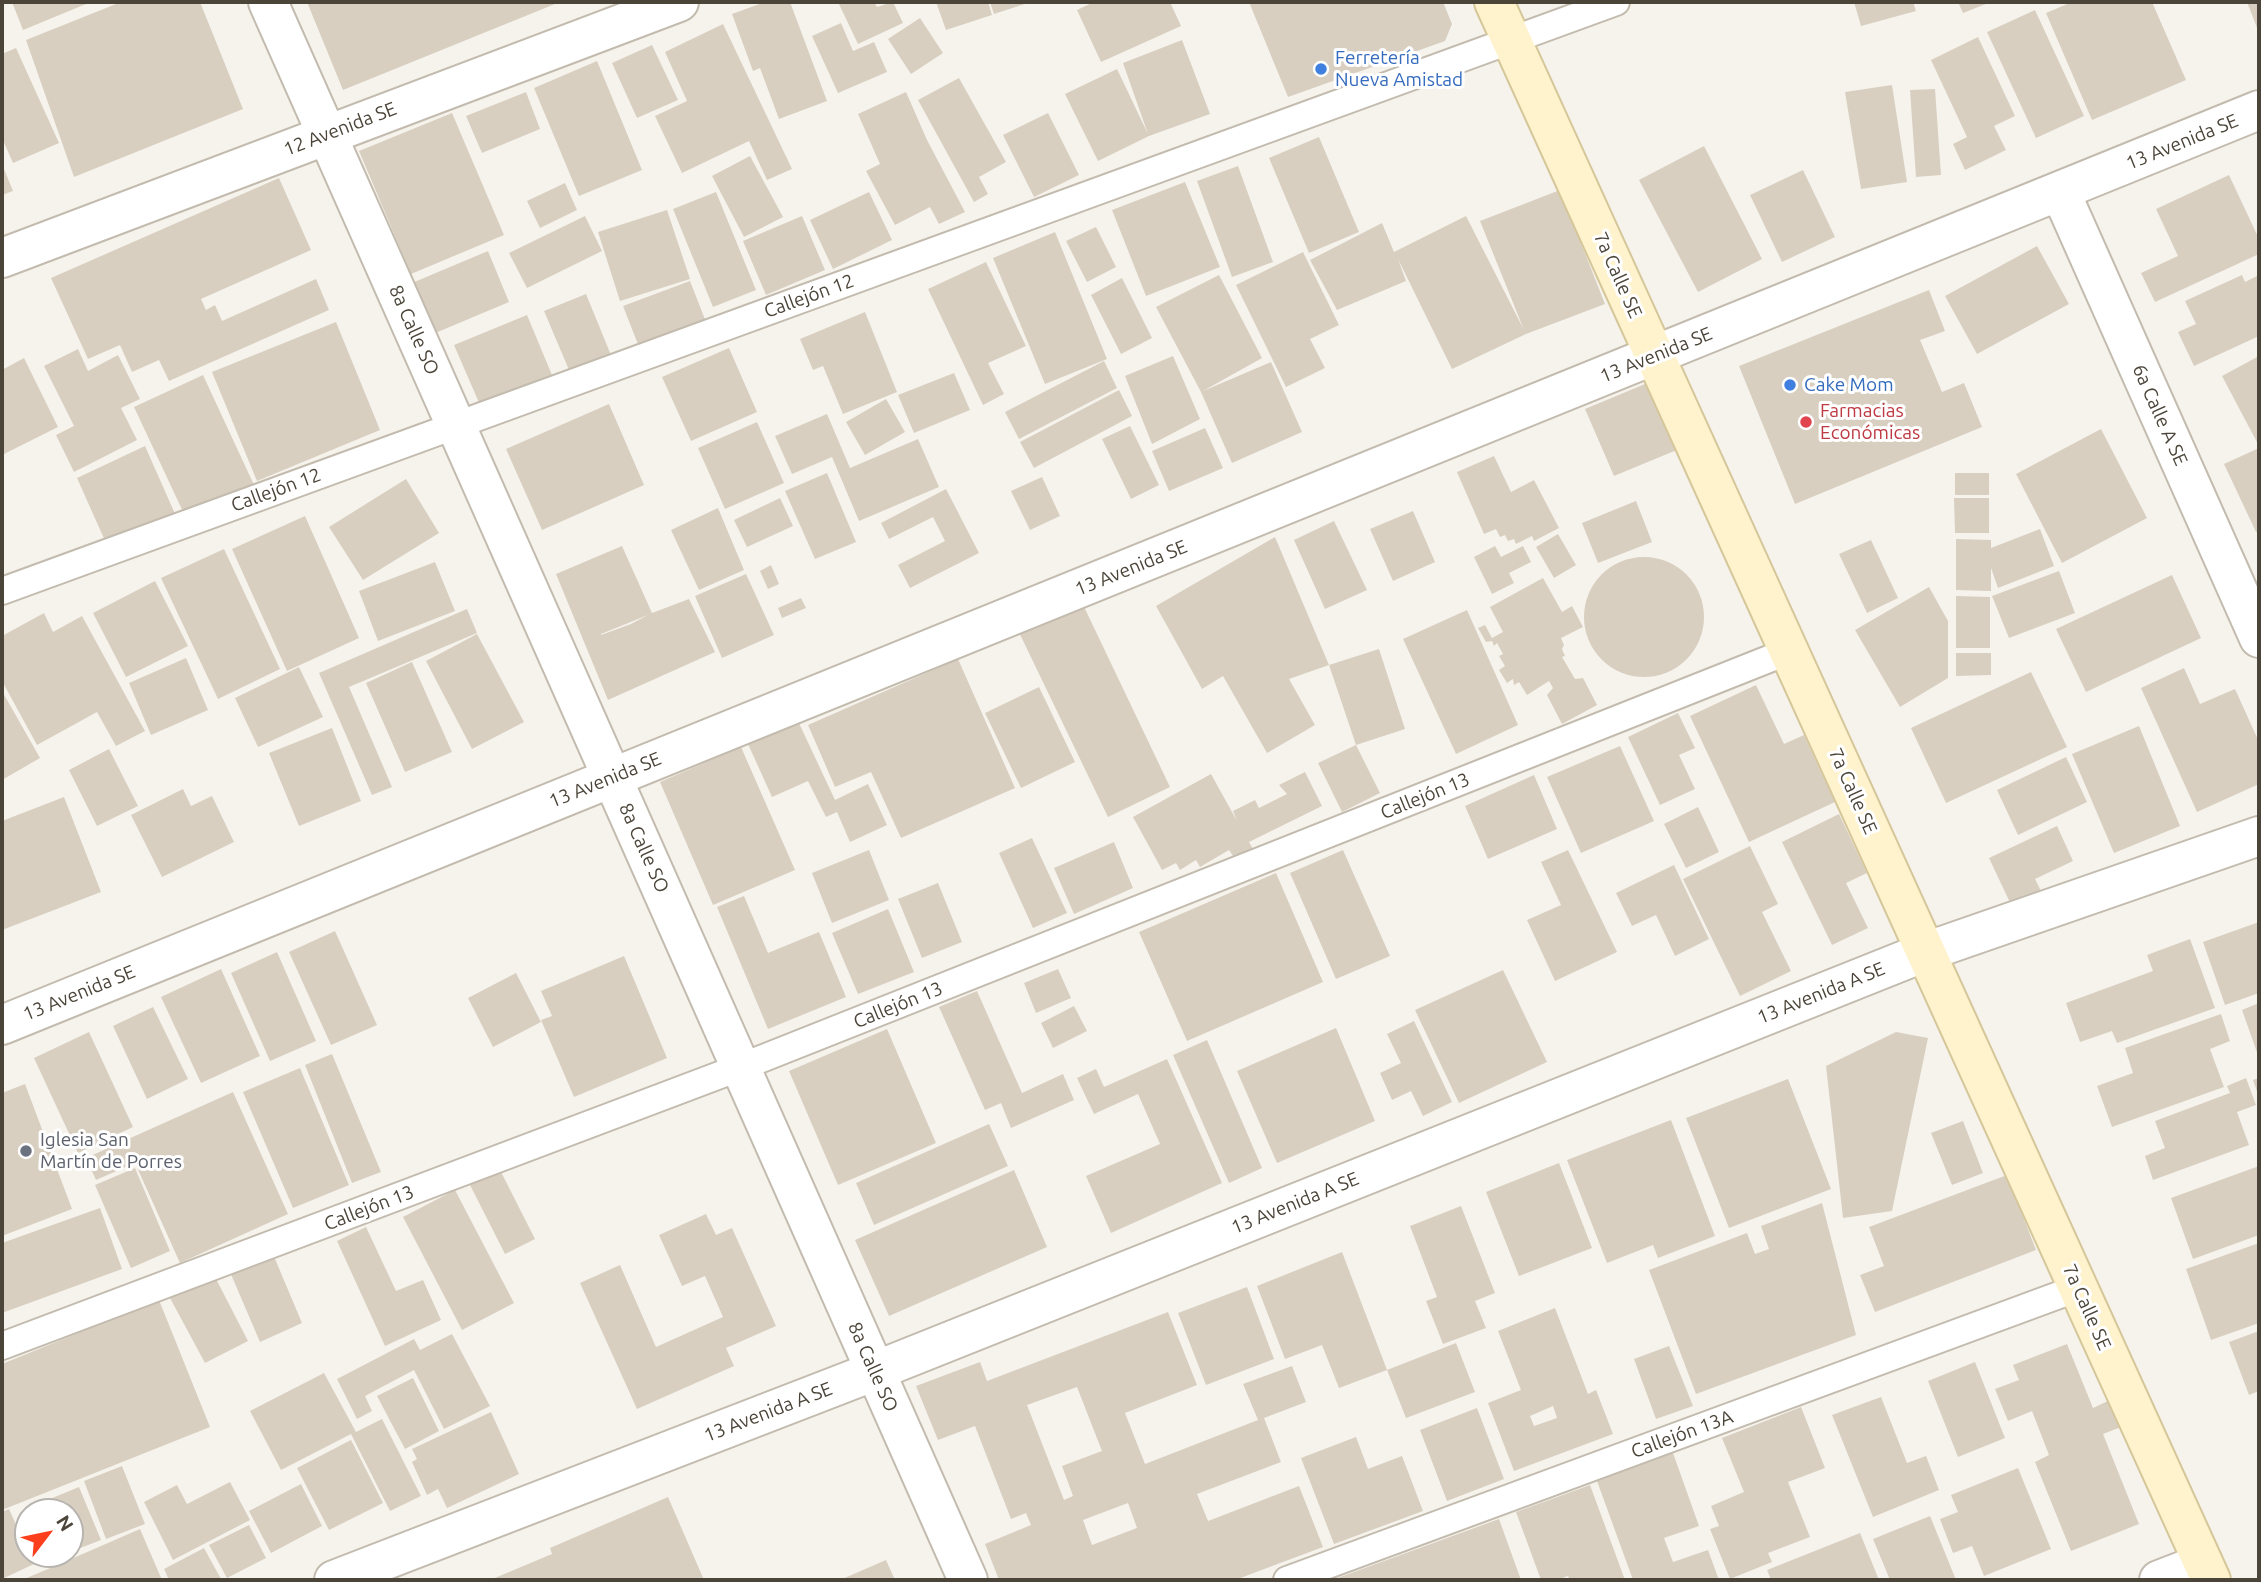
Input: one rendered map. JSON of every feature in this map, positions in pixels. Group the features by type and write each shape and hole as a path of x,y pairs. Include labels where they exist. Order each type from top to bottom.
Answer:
{"main road":[{"name":"7a Calle SE","path":"1494,2 2207,1571"}],"street":[{"name":"8a Calle SO","path":"268,2 968,1580"},
{"name":"12 Avenida SE","path":"2,258 679,2"},
{"name":"13 Avenida SE","path":"2,1025 2259,110"},
{"name":"6a Calle A SE","path":"2060,191 2259,638"},
{"name":"13 Avenida A SE","path":"334,1580 875,1371 1925,952 2259,836"},
{"path":"2159,1580 2207,1571"}],"lane":[{"name":"Callejón 12","path":"2,591 1616,2"},
{"name":"Callejón 13","path":"2,1346 741,1067 1789,651"},
{"name":"Callejón 13A","path":"1287,1580 2078,1288"}],"building":[{"path":"12,2 91,2 23,30"},
{"path":"121,2 200,2 243,109 74,177 26,40"},
{"path":"307,2 560,2 343,90"},
{"path":"765,2 790,2 827,101 779,119 760,68 753,71 732,14"},
{"path":"838,2 874,2 877,7 893,2 903,23 858,44"},
{"path":"936,2 988,2 992,15 946,30"},
{"path":"990,2 1031,2 994,14"},
{"path":"1094,2 1170,2 1181,26 1101,62 1077,10"},
{"name":"Ferretería Nueva Amistad","path":"1249,2 1443,2 1452,24 1445,41 1288,97"},
{"path":"1854,2 1913,2 1916,11 1861,26"},
{"path":"1958,2 1991,2 1963,13"},
{"path":"2072,2 2152,2 2186,80 2092,120 2046,13"},
{"path":"2247,2 2259,2 2259,33"},
{"path":"2035,10 2084,116 2036,138 1987,32"},
{"path":"920,18 943,53 911,74 888,39"},
{"path":"841,23 853,51 874,42 887,72 838,93 812,36"},
{"path":"723,24 792,169 767,180 749,141 682,173 655,116 687,101 665,52"},
{"path":"1978,37 2015,116 1994,126 2006,150 1965,170 1953,144 1967,137 1931,60"},
{"path":"1182,40 1210,114 1149,136 1098,161 1065,94 1117,69 1148,134 1123,63"},
{"path":"652,45 678,100 637,118 612,63"},
{"path":"16,48 59,143 13,163 2,138 2,54"},
{"path":"597,61 642,170 579,196 534,88"},
{"path":"959,78 1006,162 979,177 988,194 974,202 918,100"},
{"path":"1892,85 1907,182 1861,189 1845,92"},
{"path":"1935,89 1941,175 1916,177 1910,90"},
{"path":"526,92 540,129 482,153 466,116"},
{"path":"906,92 927,140 965,212 939,224 930,207 895,225 866,171 880,164 858,114"},
{"path":"452,113 504,235 411,274 359,151"},
{"path":"1048,113 1079,175 1034,197 1003,135"},
{"path":"1319,137 1359,232 1309,253 1269,158"},
{"path":"1704,146 1762,259 1698,292 1639,180"},
{"path":"750,156 783,217 744,237 712,176"},
{"path":"2,164 13,191 2,195"},
{"path":"1238,166 1273,262 1232,277 1197,181"},
{"path":"1803,170 1835,237 1782,262 1750,195"},
{"path":"2229,175 2259,239 2259,254 2155,302 2141,273 2178,256 2156,209"},
{"path":"279,178 311,250 201,299 206,310 215,305 222,321 316,279 329,310 169,381 159,360 132,372 120,345 88,359 51,278"},
{"path":"1185,182 1220,267 1146,296 1112,210"},
{"path":"565,183 577,210 540,228 527,201"},
{"path":"1560,190 1605,304 1526,334 1452,369 1398,259 1406,281 1337,310 1310,260 1382,223 1394,252 1466,216 1524,330 1480,221"},
{"path":"716,192 756,290 713,307 673,209"},
{"path":"869,192 892,240 833,269 810,220"},
{"path":"667,210 690,279 620,301 598,232"},
{"path":"585,216 602,251 527,288 509,253"},
{"path":"802,216 825,270 766,295 743,241"},
{"path":"1096,227 1116,267 1087,282 1066,241"},
{"path":"1055,232 1107,359 1045,384 993,258"},
{"path":"2037,246 2069,304 1977,354 1945,296"},
{"path":"488,251 509,302 433,334 412,283"},
{"path":"1303,252 1339,325 1310,339 1325,368 1286,387 1236,285"},
{"path":"986,262 1026,346 988,363 1004,394 983,405 928,289"},
{"path":"1219,275 1262,358 1203,391 1271,362 1302,432 1232,463 1201,392 1156,307"},
{"path":"2242,275 2245,282 2259,275 2259,336 2194,366 2178,332 2196,324 2185,301"},
{"path":"1122,278 1152,338 1121,354 1091,295"},
{"path":"690,281 708,327 641,352 623,306"},
{"path":"1929,290 1945,331 1920,340 1942,392 1964,383 1982,427 1795,504 1739,366"},
{"path":"586,294 613,360 572,377 544,311"},
{"path":"865,312 897,392 843,414 823,366 813,370 800,339"},
{"path":"527,315 552,375 480,405 454,345"},
{"path":"336,322 380,430 257,481 212,372"},
{"path":"729,348 757,412 691,441 662,377"},
{"path":"78,349 88,371 118,355 140,399 121,408 137,440 74,472 56,435 74,426 44,366"},
{"path":"1173,356 1200,419 1152,444 1125,376"},
{"path":"2259,356 2259,446 2222,376"},
{"path":"24,358 58,427 2,455 2,370"},
{"path":"1104,361 1117,388 1019,439 1005,412"},
{"path":"954,373 970,410 914,433 898,395"},
{"path":"203,375 254,485 185,516 134,407"},
{"path":"1657,379 1684,447 1614,476 1585,409"},
{"path":"1119,390 1132,416 1034,468 1020,442"},
{"path":"886,399 905,432 865,455 846,422"},
{"path":"609,404 644,485 542,530 506,449"},
{"path":"827,414 850,468 918,439 939,487 859,521 832,457 792,474 775,436"},
{"path":"757,422 784,483 725,509 698,448"},
{"path":"1130,426 1159,485 1131,499 1102,439"},
{"path":"1205,428 1223,468 1169,491 1152,451"},
{"path":"2101,429 2147,518 2062,563 2016,474"},
{"path":"145,446 176,516 106,543 77,478"},
{"path":"2259,448 2259,531 2256,532 2224,464"},
{"path":"1494,456 1511,492 1534,480 1559,528 1534,541 1532,536 1516,544 1514,539 1508,541 1505,535 1500,537 1496,529 1484,534 1457,472"},
{"path":"827,473 856,542 815,559 785,491"},
{"path":"1955,473 1989,473 1989,495 1955,495"},
{"path":"1042,477 1060,516 1030,530 1011,491"},
{"path":"406,479 439,533 363,580 329,527"},
{"path":"946,489 979,553 910,588 898,565 945,541 933,517 889,539 881,523"},
{"path":"780,498 793,526 747,547 734,520"},
{"path":"1954,498 1989,498 1989,533 1955,533"},
{"path":"1636,501 1652,542 1598,563 1582,523"},
{"path":"718,508 744,570 699,590 671,530"},
{"path":"1413,511 1435,562 1393,581 1370,529"},
{"path":"305,516 359,638 287,671 232,549"},
{"path":"1334,521 1367,590 1325,609 1294,540"},
{"path":"2040,529 2054,566 1998,588 1991,568 1991,591 1956,590 1956,539 1991,540 1991,548"},
{"path":"1558,534 1576,565 1554,578 1536,547"},
{"path":"1275,537 1329,665 1289,679 1315,725 1267,753 1223,676 1202,689 1156,606"},
{"path":"1871,540 1898,598 1867,613 1839,554"},
{"path":"622,546 652,613 689,599 715,652 608,700 556,574","holes":["648,615 631,624 601,635"]},
{"path":"1495,546 1501,557 1523,546 1531,562 1509,573 1514,583 1492,594 1474,557"},
{"path":"224,549 280,669 218,699 161,578"},
{"path":"1644,557 1667,562 1686,575 1699,594 1704,617 1699,640 1686,659 1667,672 1644,677 1621,672 1602,659 1589,640 1584,617 1589,594 1602,575 1621,562"},
{"path":"435,562 455,611 378,641 359,591"},
{"path":"771,565 779,584 768,589 760,571"},
{"path":"2059,571 2075,613 2009,638 1992,596"},
{"path":"746,574 774,635 722,658 695,596"},
{"path":"2172,575 2201,638 2086,692 2056,629"},
{"path":"1543,578 1562,612 1572,606 1583,627 1561,638 1565,656 1562,657 1575,679 1583,678 1597,705 1562,724 1547,695 1553,688 1549,681 1527,695 1519,682 1514,685 1513,679 1507,683 1499,670 1505,666 1499,656 1503,654 1497,643 1494,646 1492,641 1486,642 1478,628 1485,625 1492,638 1503,632 1490,607"},
{"path":"155,581 188,646 126,677 93,613"},
{"path":"1929,587 1948,621 1948,678 1900,707 1855,630"},
{"path":"1077,592 1170,787 1108,817 1014,622"},
{"path":"1956,596 1990,597 1990,648 1956,648"},
{"path":"801,598 806,608 782,618 778,608"},
{"path":"467,609 477,633 349,687 392,787 372,795 319,673"},
{"path":"1467,610 1518,725 1456,754 1403,639"},
{"path":"44,613 53,632 82,616 145,731 116,746 97,712 37,745 2,681 2,636"},
{"path":"477,634 524,722 472,749 426,661"},
{"path":"1379,649 1405,729 1356,745 1329,665"},
{"path":"1956,653 1991,653 1991,675 1956,676"},
{"path":"186,658 208,710 151,735 129,683"},
{"path":"958,659 1015,788 901,838 871,772 835,787 808,725"},
{"path":"412,662 452,752 405,772 366,683"},
{"path":"299,667 323,717 258,747 235,698"},
{"path":"2184,668 2200,704 2235,689 2259,742 2259,784 2197,812 2141,688"},
{"path":"2031,672 2067,747 1946,803 1911,728"},
{"path":"1756,685 1784,744 1804,735 1835,802 1749,842 1690,716"},
{"path":"1039,687 1075,762 1021,788 985,713"},
{"path":"2,691 40,758 2,780"},
{"path":"1678,713 1695,748 1679,755 1695,789 1660,805 1628,737"},
{"path":"798,721 835,800 868,784 887,825 850,842 837,812 826,817 808,781 772,797 748,744"},
{"path":"2139,726 2180,826 2114,853 2072,754"},
{"path":"332,728 361,801 299,826 269,753"},
{"path":"1356,745 1380,793 1342,812 1318,763"},
{"path":"1620,746 1654,821 1581,853 1547,777"},
{"path":"741,747 795,870 713,905 660,782"},
{"path":"109,749 138,806 97,826 69,770"},
{"path":"2066,757 2087,802 2018,835 1997,790"},
{"path":"1305,772 1322,806 1249,842 1253,849 1235,859 1229,850 1200,867 1196,860 1180,870 1176,863 1162,870 1133,817 1211,774 1237,821 1233,811 1255,800 1259,808 1287,794 1279,785"},
{"path":"1534,775 1557,829 1488,859 1465,806"},
{"path":"183,789 191,806 212,796 234,842 162,877 131,815"},
{"path":"64,797 101,892 2,930 2,821"},
{"path":"1698,807 1719,852 1686,868 1664,824"},
{"path":"1839,814 1867,873 1846,883 1868,928 1832,945 1782,842"},
{"path":"2057,826 2073,861 2035,879 2043,895 2013,909 1989,858"},
{"path":"1032,838 1067,913 1033,928 999,853"},
{"path":"1114,842 1133,888 1074,914 1054,868"},
{"path":"1750,846 1778,904 1762,912 1791,971 1740,996 1683,879"},
{"path":"869,850 889,900 832,923 812,873"},
{"path":"1343,850 1390,956 1336,979 1290,873"},
{"path":"1568,850 1617,952 1555,981 1527,920 1561,905 1541,862"},
{"path":"1674,865 1709,939 1675,956 1656,915 1632,926 1616,893"},
{"path":"1276,873 1323,982 1187,1041 1139,932"},
{"path":"938,883 962,942 922,958 898,899"},
{"path":"744,896 768,953 819,932 846,997 768,1029 717,907"},
{"path":"888,909 914,972 858,994 832,933"},
{"path":"2259,922 2259,993 2225,1005 2203,942"},
{"path":"335,931 377,1025 331,1045 289,952"},
{"path":"2190,939 2215,1008 2117,1043 2112,1031 2080,1042 2066,1003 2153,971 2147,955"},
{"path":"277,952 316,1041 270,1061 231,973"},
{"path":"624,956 667,1058 574,1097 541,1020 552,1016 541,991"},
{"path":"221,969 260,1056 201,1083 161,997"},
{"path":"1058,969 1071,998 1036,1013 1024,983"},
{"path":"1503,970 1547,1062 1459,1103 1415,1010"},
{"path":"516,973 541,1022 493,1047 468,998"},
{"path":"977,991 1022,1093 1063,1074 1074,1100 1011,1128 1001,1103 985,1110 939,1007"},
{"path":"2259,1003 2259,1058 2242,1010"},
{"path":"1074,1006 1087,1031 1053,1048 1041,1023"},
{"path":"153,1007 188,1079 147,1099 113,1026"},
{"path":"2221,1014 2230,1041 2210,1049 2224,1087 2112,1127 2097,1086 2133,1073 2125,1048"},
{"path":"1414,1021 1452,1102 1423,1116 1411,1091 1392,1100 1380,1073 1401,1063 1387,1034"},
{"path":"1336,1028 1375,1121 1277,1163 1237,1071"},
{"path":"887,1029 936,1143 838,1185 789,1071"},
{"path":"89,1032 133,1127 78,1153 34,1058"},
{"path":"1896,1032 1928,1038 1892,1211 1843,1218 1826,1066"},
{"path":"1207,1040 1262,1168 1229,1183 1173,1055"},
{"path":"332,1054 381,1172 352,1183 305,1065"},
{"path":"1167,1059 1222,1183 1111,1233 1086,1176 1160,1144 1138,1094 1094,1114 1077,1078 1096,1069 1104,1087"},
{"path":"300,1068 349,1185 293,1208 243,1092"},
{"path":"2246,1078 2256,1105 2237,1112 2249,1145 2153,1180 2145,1156 2165,1148 2155,1121 2230,1093 2227,1086"},
{"path":"2259,1078 2259,1097 2253,1080"},
{"path":"1788,1079 1831,1189 1729,1228 1686,1118"},
{"name":"Iglesia San Martín de Porres","path":"25,1084 72,1209 2,1236 2,1093"},
{"path":"233,1092 288,1214 180,1263 135,1163 96,1180 86,1158"},
{"path":"1671,1120 1715,1236 1658,1258 1653,1245 1607,1263 1567,1160"},
{"path":"1963,1121 1983,1173 1952,1185 1931,1133"},
{"path":"989,1124 1008,1166 874,1225 856,1183"},
{"path":"1559,1163 1592,1248 1519,1276 1486,1192"},
{"path":"2259,1166 2259,1235 2193,1259 2171,1198"},
{"path":"135,1168 170,1251 131,1268 95,1185"},
{"path":"500,1170 535,1239 505,1254 470,1185"},
{"path":"1014,1170 1047,1247 889,1316 855,1240"},
{"path":"2007,1175 2036,1250 1875,1312 1860,1275 1884,1266 1869,1227"},
{"path":"455,1190 514,1303 462,1330 403,1217"},
{"path":"1822,1203 1856,1335 1696,1394 1649,1270 1747,1233 1755,1254 1769,1249 1761,1226"},
{"path":"1461,1206 1495,1293 1475,1301 1486,1328 1443,1344 1426,1301 1437,1297 1410,1226"},
{"path":"100,1208 122,1269 2,1313 2,1243"},
{"path":"706,1214 716,1235 732,1228 776,1326 726,1348 734,1366 637,1409 580,1283 620,1265 656,1347 723,1317 705,1276 682,1286 659,1235"},
{"path":"366,1227 396,1291 423,1280 441,1320 385,1346 337,1241"},
{"path":"2259,1243 2259,1323 2211,1340 2186,1269"},
{"path":"270,1247 302,1323 260,1342 227,1265"},
{"path":"1342,1252 1387,1370 1339,1388 1322,1345 1285,1359 1257,1286"},
{"path":"214,1275 248,1341 205,1363 170,1298"},
{"path":"1247,1287 1274,1359 1206,1385 1178,1313"},
{"path":"159,1300 210,1427 32,1498 14,1498 14,1505 2,1510 2,1364"},
{"path":"1555,1308 1588,1394 1596,1390 1613,1434 1514,1471 1488,1403 1521,1390 1498,1331","holes":["1553,1406 1557,1418 1534,1426 1530,1416"]},
{"path":"1168,1312 1197,1385 1125,1413 1145,1464 1258,1420 1243,1384 1292,1366 1306,1402 1264,1418 1281,1462 1197,1494 1208,1521 1299,1486 1323,1547 1235,1580 999,1580 985,1544 1031,1525 1026,1513 1011,1519 975,1426 938,1440 916,1386 980,1362 987,1381","holes":["1077,1387 1102,1451 1062,1466 1073,1496 1064,1500 1027,1405","1128,1503 1137,1528 1092,1545 1083,1520"]},
{"path":"2259,1331 2259,1391 2249,1395 2229,1342"},
{"path":"452,1334 490,1406 444,1429 414,1370 365,1396 372,1411 357,1419 337,1379 414,1339 420,1350"},
{"path":"1456,1343 1475,1392 1406,1418 1387,1370"},
{"path":"2067,1344 2093,1408 2110,1400 2121,1427 2103,1434 2139,1524 2071,1551 2035,1462 2049,1455 2032,1411 2008,1421 1995,1389 2019,1380 2013,1365"},
{"path":"1669,1346 1693,1406 1656,1419 1634,1359"},
{"path":"1975,1362 2005,1438 1958,1457 1928,1381"},
{"path":"324,1373 356,1432 382,1419 421,1496 390,1511 351,1434 281,1470 250,1411"},
{"path":"413,1378 439,1431 405,1449 377,1396"},
{"path":"1881,1397 1907,1463 1926,1456 1939,1490 1873,1517 1832,1415"},
{"path":"1801,1407 1825,1468 1788,1482 1810,1537 1768,1553 1772,1562 1730,1579 1710,1529 1719,1526 1711,1506 1744,1492 1722,1438"},
{"path":"1477,1408 1504,1479 1447,1501 1420,1430"},
{"path":"491,1412 519,1474 447,1508 438,1489 427,1495 412,1462 417,1459 412,1449"},
{"path":"1356,1437 1368,1469 1402,1456 1423,1511 1334,1544 1301,1458"},
{"path":"351,1440 383,1503 329,1530 297,1468"},
{"path":"1673,1453 1699,1526 1664,1538 1673,1562 1708,1550 1719,1580 1633,1580 1597,1481"},
{"path":"122,1466 145,1524 106,1539 84,1481"},
{"path":"2018,1468 2051,1549 1984,1576 1972,1546 1953,1553 1940,1519 1958,1512 1951,1495"},
{"path":"230,1482 250,1520 173,1560 144,1502 177,1485 187,1504"},
{"path":"301,1484 322,1526 271,1553 249,1511"},
{"path":"1590,1485 1625,1580 1570,1580 1568,1576 1557,1580 1541,1580 1516,1512"},
{"path":"79,1487 84,1498 52,1498"},
{"path":"668,1497 704,1580 490,1580 552,1554 550,1548"},
{"path":"84,1499 101,1540 84,1547"},
{"path":"9,1509 14,1520 14,1568 25,1568 2,1579 2,1512"},
{"path":"1930,1516 1956,1580 1890,1580 1873,1539"},
{"path":"1499,1519 1521,1580 1332,1580"},
{"path":"249,1525 266,1558 227,1578 209,1545"},
{"path":"140,1529 162,1580 22,1580 50,1568 84,1568 84,1553"},
{"path":"1860,1533 1879,1580 1771,1580 1767,1570"},
{"path":"204,1548 221,1579 169,1580 164,1569"},
{"path":"886,1560 895,1580 840,1580"}],"place":[{"name":"Ferretería Nueva Amistad","path":"1321,69"},
{"name":"Cake Mom","path":"1790,385"},
{"name":"Farmacias Económicas","path":"1806,422"},
{"name":"Iglesia San Martín de Porres","path":"26,1151"}]}
